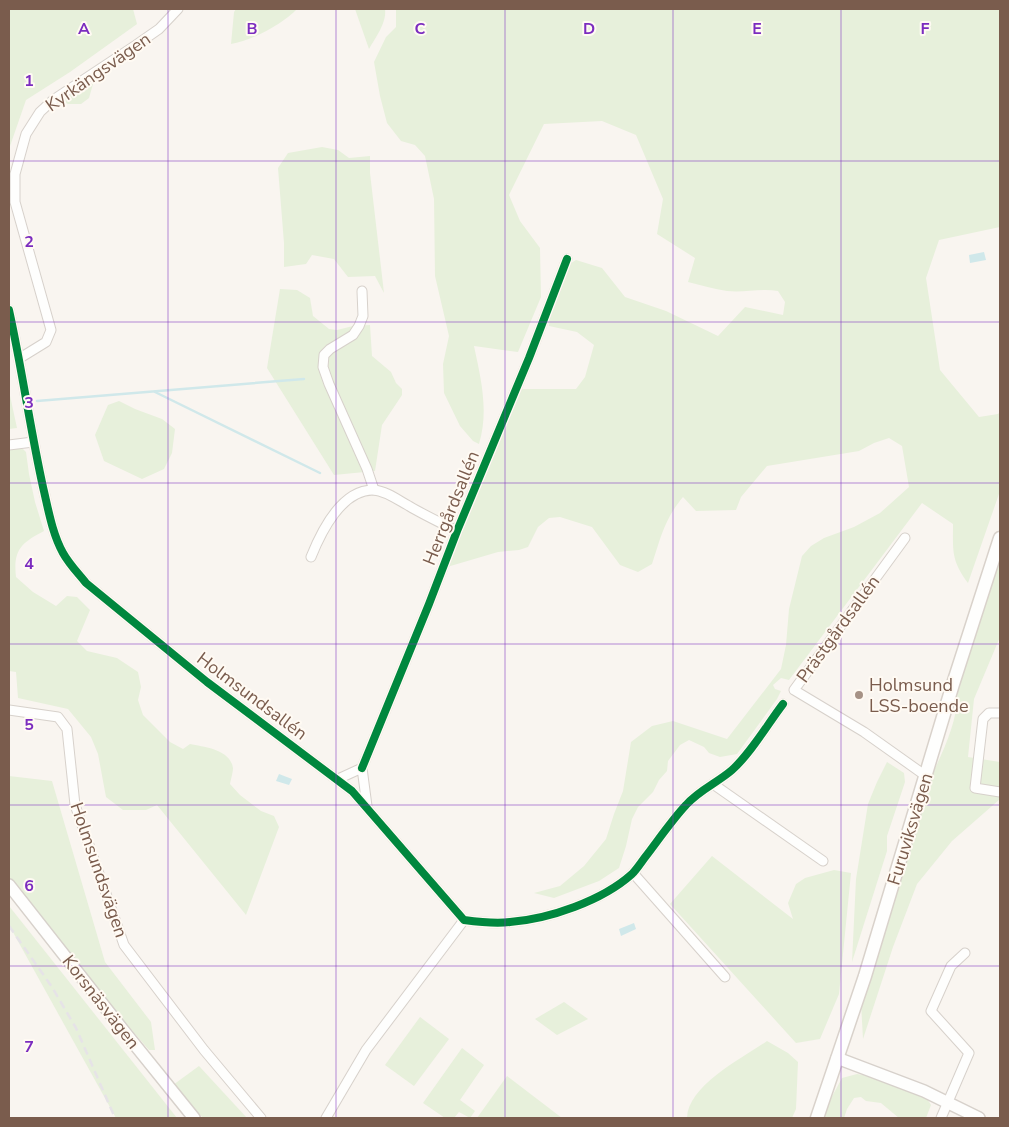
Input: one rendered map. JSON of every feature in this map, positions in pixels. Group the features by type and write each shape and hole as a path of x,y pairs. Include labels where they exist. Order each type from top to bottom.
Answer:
{"main road":[{"name":"Furuviksvägen","path":"817,1118 865,976 1000,538"}],"street":[{"name":"Kyrkängsvägen","path":"20,358 46,342 51,330 15,202 15,174 26,134 40,112 53,100 159,29 178,9"},
{"name":"Herrgårdsallén","path":"362,768 429,604 456,531 532,350 567,259"},
{"path":"311,557 318,540 338,510 350,498 361,492 374,490 367,469 323,367 324,355 330,349 353,335 359,326 364,316 362,291"},
{"name":"Holmsundsallén","path":"9,310 20,358 33,442 50,515 63,553 80,576 206,682 352,791 464,920"},
{"path":"9,445 33,442"},
{"name":"Herrgårdsallén","path":"374,490 389,495 456,531"},
{"name":"Prästgårdsallén","path":"905,538 794,690 864,732 926,776"},
{"path":"326,1118 366,1050 464,920 507,922 553,914 604,893 633,873 687,803 738,764 783,704"},
{"name":"Holmsundsvägen","path":"9,710 58,717 66,729 71,781 76,805 124,945 204,1050 261,1118"},
{"path":"1000,713 989,713 983,719 975,788 1000,792"},
{"path":"338,779 362,768 367,806"},
{"path":"713,784 823,862"},
{"path":"633,873 724,977"},
{"name":"Korsnäsvägen","path":"9,885 194,1118"},
{"path":"941,1118 968,1053 931,1010 951,966 965,953"},
{"path":"837,1058 924,1091 979,1118"}],"green space":[{"path":"9,9 133,9 137,24 70,72 26,100 9,149"},
{"path":"236,9 297,9 266,31 231,44 234,12"},
{"path":"355,9 385,9 383,24 369,49"},
{"path":"396,9 1000,9 1000,227 939,240 926,278 940,370 979,417 1000,412 1000,491 968,583 958,568 954,555 953,524 922,503 789,680 781,678 773,685 775,689 781,691 777,699 737,754 720,757 709,753 704,747 689,740 680,745 668,761 667,771 659,780 653,792 638,807 632,819 619,868 599,881 554,898 534,893 560,886 584,866 606,839 623,791 631,742 652,726 673,721 727,739 781,669 786,645 789,609 802,556 811,546 824,538 854,527 880,513 909,487 902,446 889,438 859,451 767,466 741,497 736,510 696,511 683,497 667,521 652,564 638,572 620,565 592,527 560,517 549,518 538,527 528,547 498,552 447,567 493,449 520,389 576,389 585,377 594,345 577,332 549,326 550,313 568,265 576,260 602,268 625,297 666,311 718,336 745,307 783,315 785,302 778,291 727,291 688,282 695,258 657,234 663,199 636,135 602,121 544,124 509,195 520,221 540,248 541,297 518,352 474,346 484,407 479,444 473,441 460,426 444,393 443,364 449,336 435,276 434,199 425,156 415,145 401,141 387,123 380,96 374,62 386,37 396,27"},
{"path":"88,82 93,84 89,98 81,104 68,104 60,100"},
{"path":"322,147 338,150 349,158 370,156 370,173 384,293 375,276 348,277 334,259 312,255 306,264 284,267 278,168 288,153"},
{"path":"280,289 297,290 310,298 313,316 329,329 337,330 353,326 370,325 372,356 391,372 396,383 402,389 402,395 382,425 375,471 334,475 267,368"},
{"path":"9,391 17,428 9,429"},
{"path":"119,401 162,419 175,429 172,453 164,469 142,479 104,461 95,435 108,405"},
{"path":"21,447 26,452 35,502 44,531 29,539 20,548 16,560 16,577 33,592 56,606 67,596 77,597 90,610 77,641 87,651 117,658 138,672 141,687 138,700 143,715 170,742 183,749 190,744 222,753 231,762 233,768 230,784 240,795 261,811 274,816 279,827 246,915 157,805 146,810 123,810 106,797 98,754 91,737 68,709 18,698 16,672 9,671 9,448"},
{"path":"1000,549 1000,637 974,699 968,757 1000,762 1000,799 952,841 917,884 893,947 863,1039 861,1003 932,775 954,721 957,687"},
{"path":"887,762 904,773 905,782 887,836 887,851 852,962 856,879 868,804"},
{"path":"9,776 52,781 105,962 151,1022 155,1050 149,1050 86,977 9,878"},
{"path":"712,856 793,919 788,903 796,884 805,878 834,870 851,873 839,994 820,1039 796,1043 670,904"},
{"path":"9,906 177,1118 116,1118 9,925"},
{"path":"564,1002 588,1019 557,1035 535,1019"},
{"path":"420,1017 449,1039 414,1086 385,1065"},
{"path":"767,1041 788,1053 798,1062 796,1109 792,1118 687,1118 690,1106 706,1084 731,1064"},
{"path":"462,1048 484,1065 460,1100 475,1111 470,1118 459,1112 454,1118 445,1118 423,1103"},
{"path":"199,1066 247,1118 203,1118 173,1085"},
{"path":"857,1074 868,1076 926,1097 931,1105 926,1118 899,1118 881,1103 866,1101 861,1097 854,1098 844,1118 824,1118 828,1104 842,1078"},
{"path":"507,1076 562,1118 477,1118"}],"water":[{"path":"984,252 986,260 970,263 969,255"},
{"path":"279,774 292,779 289,785 276,781"},
{"path":"634,923 636,929 621,936 619,929"}],"waterway":[{"path":"37,401 304,379"},
{"path":"155,392 320,473"}],"railway":[{"path":"9,926 52,987 76,1028 115,1118"}],"cycle path":[{"path":"362,768 529,358 567,259"},
{"path":"9,310 38,465 53,529 65,557 86,583 207,682 352,791 464,920 498,923 541,917 574,907 620,884 634,872 691,800 726,775 739,763 783,704"}],"place":[{"name":"Holmsund LSS-boende","path":"859,695"}]}
